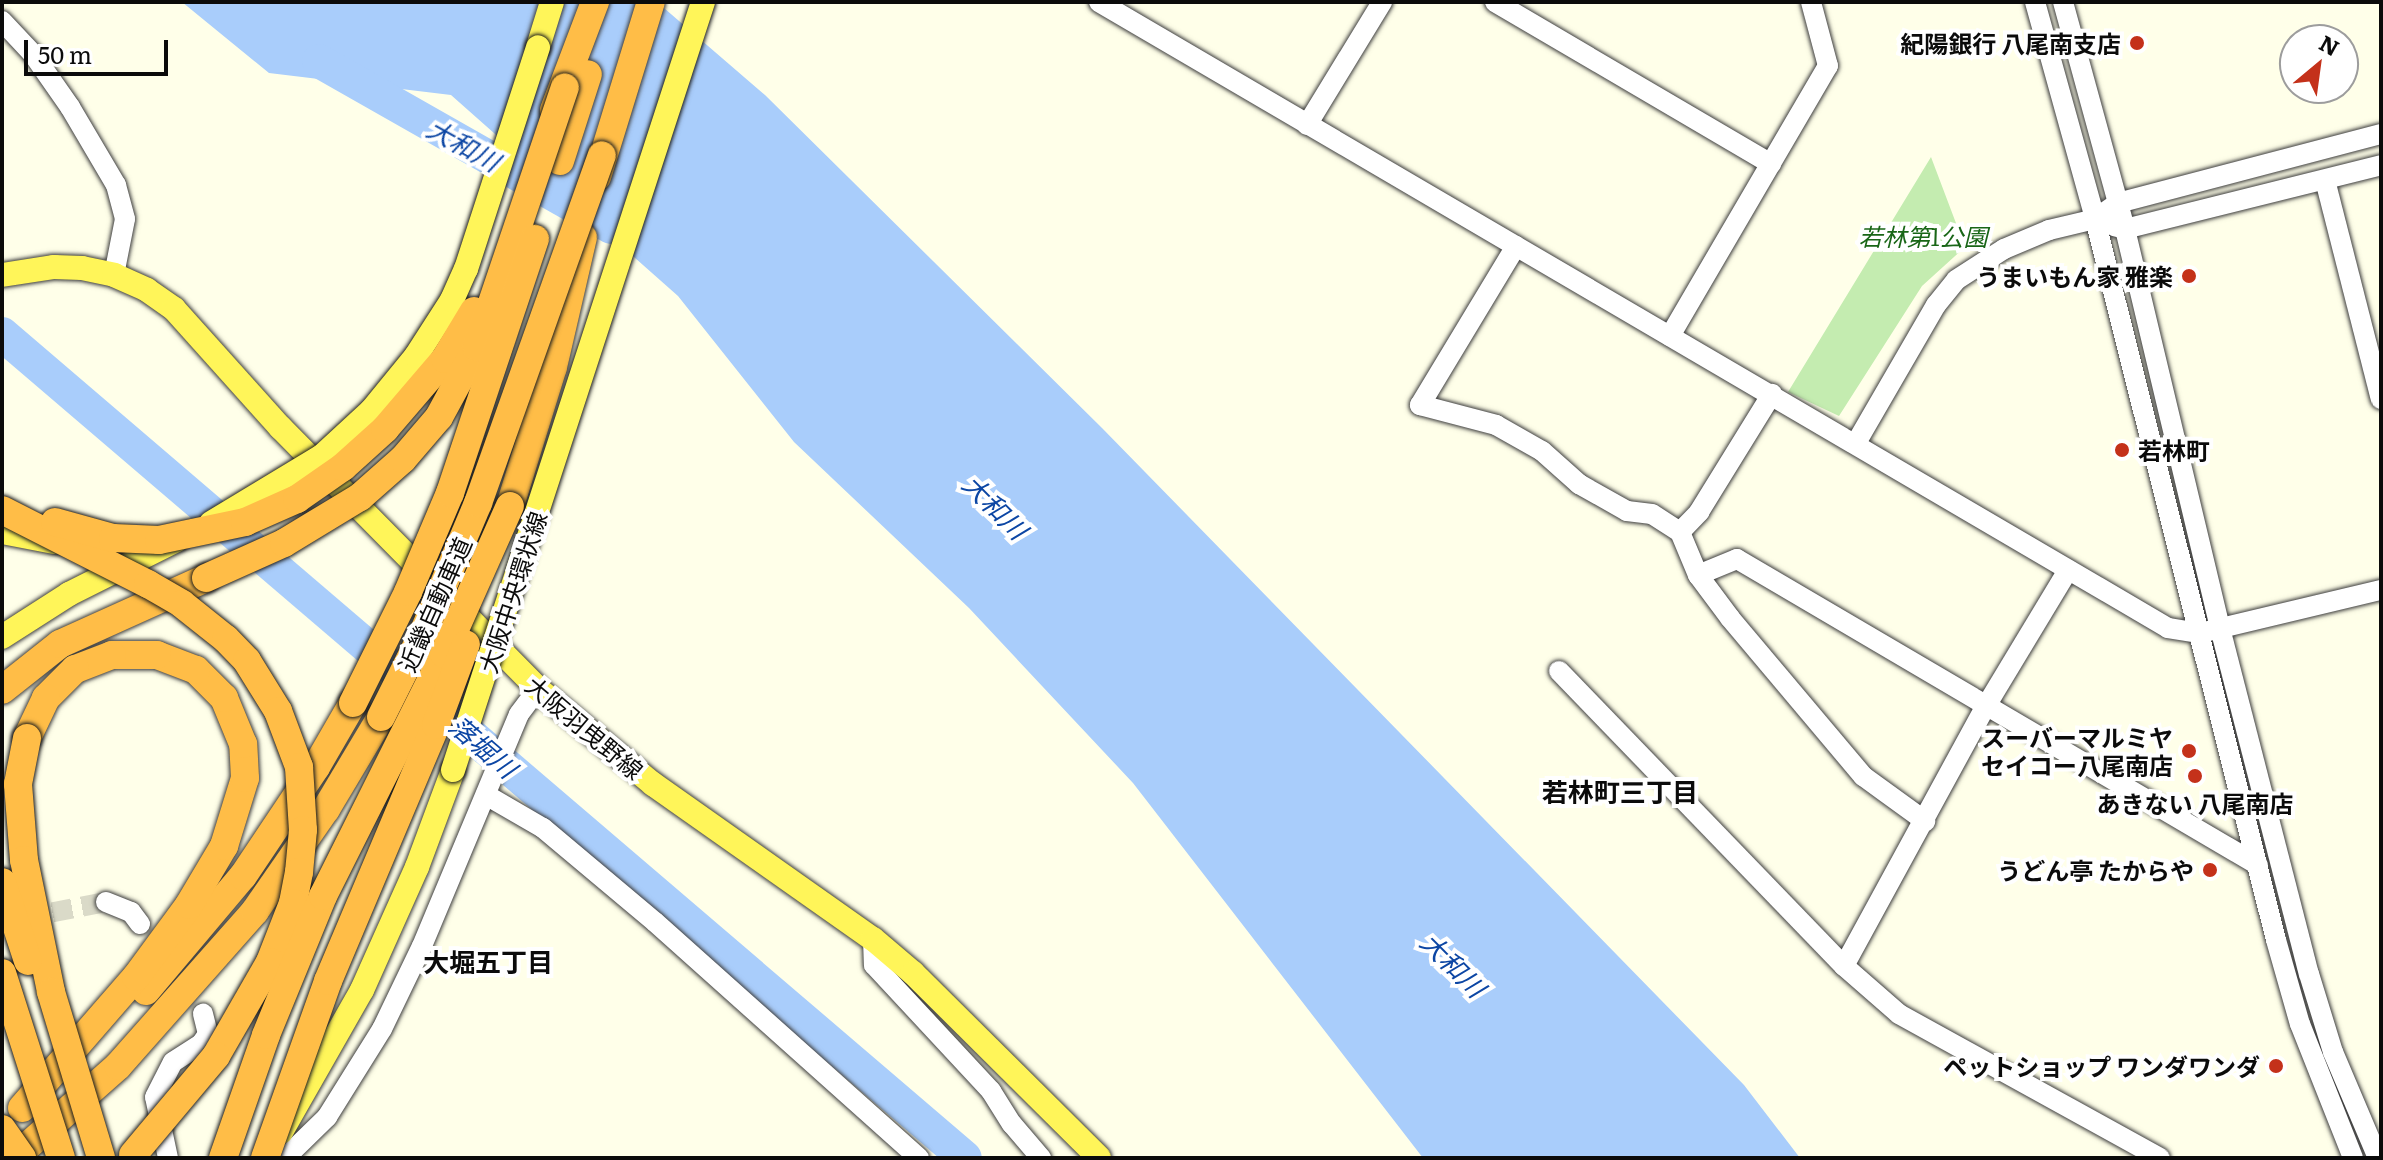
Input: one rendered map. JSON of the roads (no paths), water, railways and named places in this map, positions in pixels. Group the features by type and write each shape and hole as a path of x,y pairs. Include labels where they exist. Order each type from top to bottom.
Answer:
{"highway":[{"path":"2,690 60,644 284,543 360,497 403,459 439,417 477,347 595,2"},
{"name":"近畿自動車道","path":"36,1109 217,910 283,818 353,703 408,592 450,493 491,377 611,2"},
{"name":"近畿自動車道","path":"36,1109 162,1020 255,911 326,809 381,717 424,631 463,541 602,155 651,2"},
{"path":"2,503 92,533 159,540 245,522 320,485 385,429 428,381 460,336 487,281 536,151 565,87"},
{"path":"264,1158 328,981 449,693 553,367 602,155"},
{"path":"223,1158 266,1035 323,896 438,666 510,506"},
{"path":"2,510 171,597 226,639 264,685 289,736 299,767 303,830 299,872 293,903 270,962 216,1056 132,1157"},
{"path":"14,1158 36,1109 136,977 189,905 224,846 245,778 243,744 224,698 196,670 157,655 112,655 75,669 46,698 27,738 18,784 24,860 51,992 101,1158"},
{"path":"2,882 36,1109 22,1158"},
{"path":"2,973 36,1109 61,1158"},
{"path":"36,1109 92,1158"}],"main road":[{"path":"2,637 69,594 211,523 295,474 346,435 394,384 452,300 471,256 552,2"},
{"name":"大阪中央環状線","path":"264,1158 301,1101 362,990 411,881 453,770 703,2"},
{"name":"大阪羽曳野線","path":"2,275 54,267 114,275 147,290 174,309 280,427 538,689 653,784 873,939 913,973 1099,1158"},
{"path":"2,532 87,546 119,545 211,523"}],"street":[{"path":"1099,2 2168,628 2210,630 2381,590"},
{"path":"1307,125 1382,2"},
{"path":"1495,2 1771,164"},
{"path":"1670,336 1828,66 1811,2"},
{"path":"2035,2 2095,219 2146,434 2210,630 2313,987 2338,1065 2378,1158"},
{"path":"2063,2 2125,229 2258,865 2300,1024 2353,1158"},
{"path":"2,21 33,54 70,107 116,185 125,219 114,275"},
{"path":"1856,443 1903,358 1956,280 2004,249 2049,230 2095,219 2118,203 2381,134"},
{"path":"2095,219 2125,229 2381,165"},
{"path":"2325,180 2380,390"},
{"path":"1516,246 1420,405 1496,425 1542,451 1579,484 1627,511 1652,514 1680,532 1698,575 1863,776 1925,821"},
{"path":"1680,532 1699,512 1772,394"},
{"path":"1698,575 1737,559 2258,865"},
{"path":"1844,966 1986,706 2068,570"},
{"path":"1559,671 1844,966 1899,1014 2160,1158"},
{"path":"285,1158 327,1117 382,1029 416,959 519,714 538,689"},
{"path":"489,787 655,922 919,1158"},
{"path":"106,902 131,912 140,924"},
{"path":"873,939 874,965 991,1091 1012,1124 1041,1158"},
{"path":"168,1158 155,1097 173,1062 201,1044 208,1034 203,1014"}],"water":[{"path":"182,2 657,2 765,95 1102,428 1744,1085 1800,1158 1423,1158 1133,783 969,608 794,442 678,296 451,95 269,73"}],"waterway":[{"name":"大和川","path":"319,61 611,227"},
{"name":"落堀川","path":"2,334 965,1158"}],"tunnel":[{"path":"23,918 106,902"}],"place":[{"name":"紀陽銀行 八尾南支店","path":"2137,43"},
{"name":"うまいもん家 雅楽","path":"2189,276"},
{"name":"若林町","path":"2122,450"},
{"name":"スーバーマルミヤ セイコー八尾南店","path":"2189,751"},
{"name":"あきない 八尾南店","path":"2195,776"},
{"name":"うどん亭 たからや","path":"2210,870"},
{"name":"ペットショップ ワンダワンダ","path":"2276,1066"}],"district":[{"name":"若林町三丁目","path":"1620,791"},
{"name":"大堀五丁目","path":"488,961"}],"park label":[{"name":"若林第1公園","path":"1923,236"}]}
